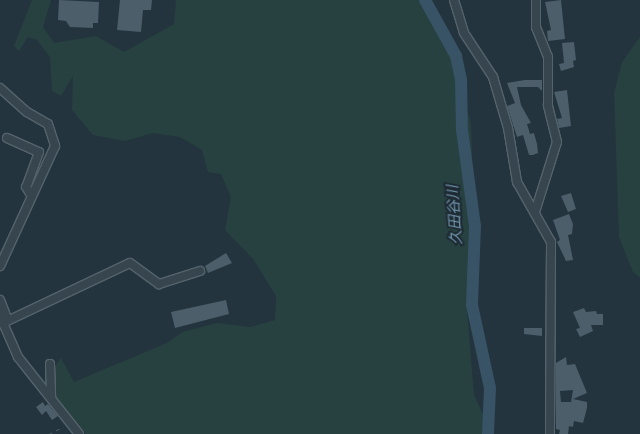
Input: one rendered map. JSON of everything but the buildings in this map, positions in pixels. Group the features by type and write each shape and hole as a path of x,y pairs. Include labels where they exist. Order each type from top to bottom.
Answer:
{"street":[{"path":"454,0 464,33 493,77 508,128 518,182 550,242 550,434"},
{"path":"535,212 557,142 548,104 548,57 536,27 536,0"},
{"path":"0,88 27,112 48,124 56,146 31,195 0,266"},
{"path":"7,138 39,152 26,187 31,195"},
{"path":"4,320 130,263 159,284 200,271"},
{"path":"0,300 4,320 18,357 79,434"},
{"path":"50,364 51,398"}],"path":[{"path":"49,434 71,423"}],"green space":[{"path":"32,0 51,0 43,27 54,43 96,36 124,52 174,24 176,0 430,0 453,57 471,124 474,211 467,310 474,395 489,427 486,434 86,434 54,396 55,366 61,358 74,382 167,343 182,332 217,323 250,327 275,320 276,296 253,259 225,230 231,197 221,174 208,172 202,150 180,137 153,133 125,141 93,135 72,110 73,76 61,96 52,91 50,57 37,40 28,37 19,51 14,46"},
{"path":"640,37 640,278 633,272 619,237 614,93 622,62"}],"waterway":[{"name":"久田谷川","path":"425,0 456,56 461,80 462,130 475,226 472,305 490,388 488,434"}]}
